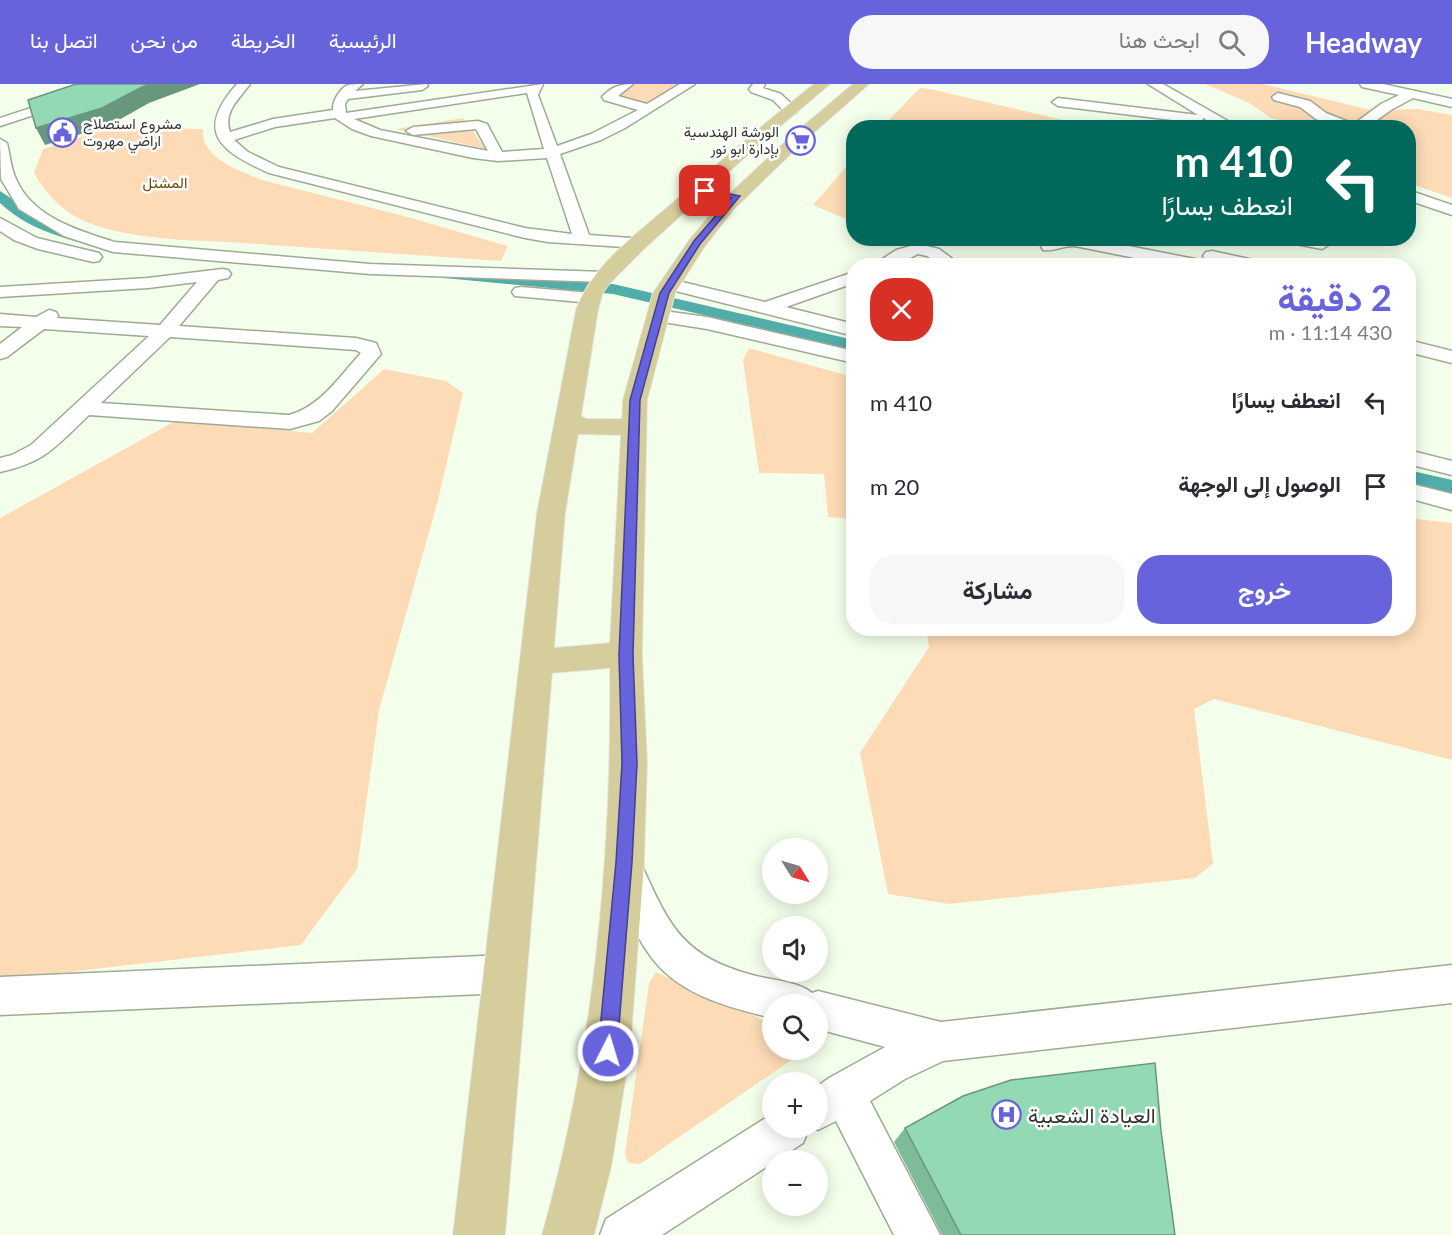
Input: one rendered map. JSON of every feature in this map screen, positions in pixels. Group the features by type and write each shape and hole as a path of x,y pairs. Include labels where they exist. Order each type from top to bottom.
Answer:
{"main road":[{"path":"483,1225 505,974 551,513 568,419 598,287 639,243 696,191 823,84"},
{"path":"568,1235 586,1167 608,1051 624,862 629,763 626,655 635,400 663,300 697,243 736,196 795,141 862,84"},
{"path":"759,136 779,141 795,141"},
{"path":"696,191 736,196"},
{"path":"568,419 581,427 634,427"},
{"path":"536,663 568,658 626,655"}],"street":[{"path":"0,122 116,84"},
{"path":"244,84 229,99 220,122 226,138 238,153 274,170 525,233 639,243"},
{"path":"357,84 339,104 341,115 351,124 381,133 498,157 553,152 593,140 689,84"},
{"path":"344,96 437,84"},
{"path":"627,84 608,97 649,109"},
{"path":"763,89 781,84"},
{"path":"1154,84 1199,120"},
{"path":"1366,84 1412,90 1452,103"},
{"path":"220,122 273,123 535,86 532,95 582,239"},
{"path":"763,89 780,99 790,110"},
{"path":"1367,120 1412,90"},
{"path":"1278,97 1305,104 1321,116 1332,120"},
{"path":"1058,102 1193,120"},
{"path":"226,138 273,123"},
{"path":"381,133 478,125 482,127 498,157"},
{"path":"0,143 8,179 25,206 70,234 113,247 598,287"},
{"path":"1416,198 1452,210"},
{"path":"0,223 9,232 39,244 129,264 256,268 598,287"},
{"path":"1107,246 1183,258"},
{"path":"895,258 924,248 932,250 943,258"},
{"path":"0,292 89,287 213,275 256,268"},
{"path":"0,465 19,460 39,450 166,330 213,275"},
{"path":"764,309 846,280"},
{"path":"0,353 89,287"},
{"path":"663,300 764,309 846,328"},
{"path":"663,300 707,322 846,355"},
{"path":"0,320 43,321 356,344 369,347 371,354 324,406 311,416 290,423 83,408"},
{"path":"1416,348 1452,357"},
{"path":"1416,459 1452,468"},
{"path":"1416,492 1452,502"},
{"path":"624,862 649,921 664,944 684,965 710,980 762,995"},
{"path":"0,996 505,974"},
{"path":"918,1235 830,1101 891,1065 941,1042 1452,984"},
{"path":"828,1013 941,1042"},
{"path":"622,1235 772,1138"}],"green space":[{"path":"635,84 678,84 650,103 615,96"},
{"path":"1205,84 1263,84 1371,110 1418,109 1452,115 1452,198 1416,185 1416,120 1278,120 1271,118 1249,103"},
{"path":"920,88 1063,120 889,120"},
{"path":"463,118 486,149 396,129"},
{"name":"المشتل","path":"114,127 203,129 208,148 215,156 233,168 262,180 404,216 508,246 501,261 183,240 141,236 100,227 74,216 60,206 48,194 34,173 43,149"},
{"path":"846,167 846,219 813,205"},
{"path":"749,348 846,375 846,518 828,517 824,474 759,473 743,360"},
{"path":"384,369 446,381 463,393 438,500 379,710 357,869 301,945 0,980 0,518 179,419 312,433"},
{"path":"1416,519 1452,523 1452,760 1214,699 1194,709 1213,864 1195,878 949,904 888,894 860,753 929,647 927,636 1416,636"},
{"path":"656,972 762,1020 762,1060 791,1060 774,1072 762,1072 762,1080 640,1164 628,1163 625,1154 649,983"}],"building":[{"path":"76,84 151,84 102,108 36,128 28,100"},
{"name":"العيادة الشعبية","path":"1155,1063 1161,1131 1175,1235 961,1235 905,1128 963,1096 1011,1080"}],"waterway":[{"path":"0,195 20,212 42,225 91,241"},
{"path":"450,275 613,289 846,343"},
{"path":"1416,478 1452,487"}],"place":[{"name":"مشروع استصلاح اراضي مهروت","path":"62,132"},
{"name":"الورشة الهندسية بإدارة ابو نور","path":"800,140"},
{"name":"العيادة الشعبية","path":"1007,1114"}],"route":[{"path":"608,1051 624,862 629,763 626,655 635,400 664,293 697,243 736,196 705,191"}]}
